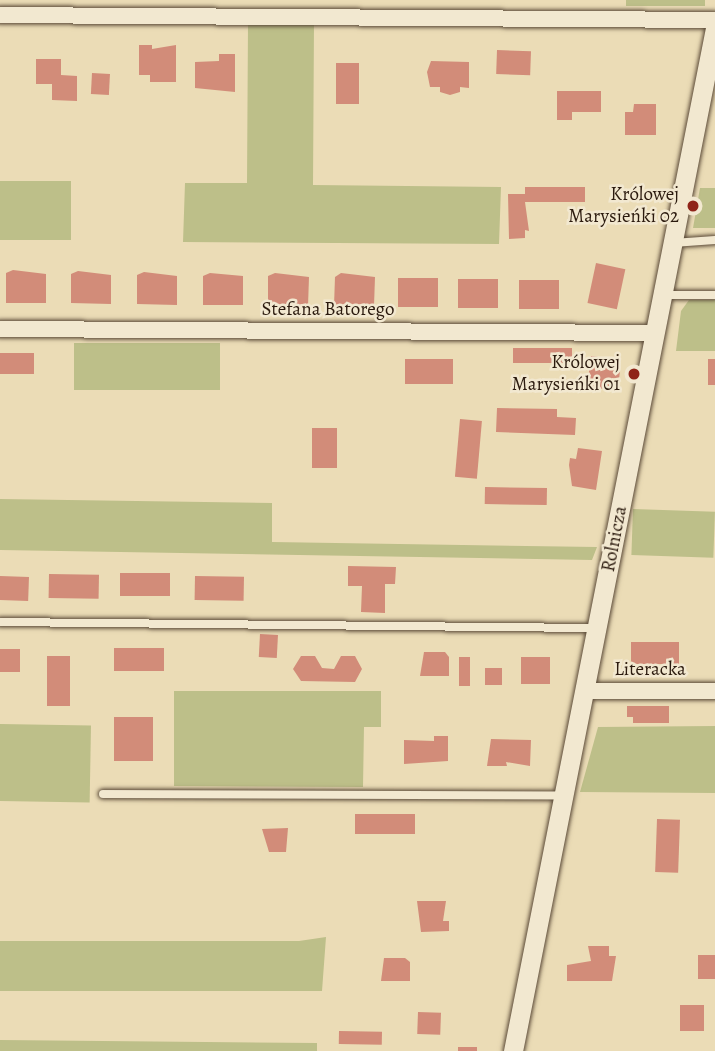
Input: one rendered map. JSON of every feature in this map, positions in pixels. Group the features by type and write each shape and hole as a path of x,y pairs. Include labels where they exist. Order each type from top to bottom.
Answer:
{"street":[{"path":"0,15 715,20"},
{"name":"Rolnicza","path":"513,1051 715,28"},
{"name":"Stefana Batorego","path":"0,329 656,333"},
{"name":"Literacka","path":"585,691 715,691"}],"lane":[{"path":"673,243 715,240"},
{"path":"664,295 715,295"},
{"path":"0,622 598,628"},
{"path":"103,794 564,796"}],"green space":[{"path":"626,0 705,0 705,6 626,6"},
{"path":"248,23 314,23 313,185 501,187 499,244 183,242 185,183 247,183"},
{"path":"0,181 71,181 71,240 0,240"},
{"path":"700,188 715,188 715,228 693,228"},
{"path":"689,300 715,300 715,351 676,351 681,311"},
{"path":"74,343 220,343 220,390 74,390"},
{"path":"0,499 272,503 272,542 597,547 592,560 0,550"},
{"path":"633,509 715,512 713,558 631,555"},
{"path":"174,691 381,691 381,727 364,727 363,787 174,786"},
{"path":"0,724 91,726 90,803 0,801"},
{"path":"715,726 715,793 580,792 598,727"},
{"path":"326,937 322,991 0,991 0,941 299,941"},
{"path":"0,1040 317,1043 317,1051 0,1051"}],"building":[{"path":"139,45 152,45 152,49 176,45 176,82 150,82 150,75 139,75"},
{"path":"497,50 531,51 530,75 496,74"},
{"path":"219,54 235,54 235,92 195,88 195,62 219,61"},
{"path":"36,59 61,59 61,75 77,76 77,101 52,100 52,84 36,84"},
{"path":"431,61 469,62 469,88 460,87 460,92 450,95 440,92 440,87 430,87 427,72"},
{"path":"336,63 359,63 359,104 336,104"},
{"path":"92,73 110,74 109,95 91,94"},
{"path":"557,91 601,91 601,112 572,112 572,120 557,120"},
{"path":"634,104 656,104 656,135 625,135 625,112 633,112"},
{"path":"525,187 585,187 585,202 525,202 529,231 525,230 525,238 509,239 508,194 525,194"},
{"path":"596,263 625,269 617,309 587,303"},
{"path":"13,270 46,274 46,303 6,303 6,273"},
{"path":"78,271 111,275 111,304 71,303 71,274"},
{"path":"144,272 177,276 177,305 137,304 137,275"},
{"path":"210,273 243,276 243,305 203,305 203,276"},
{"path":"275,273 309,277 308,306 268,306 268,276"},
{"path":"341,273 375,277 374,306 334,306 335,277"},
{"path":"398,278 438,278 438,307 398,307"},
{"path":"458,279 498,279 498,308 458,308"},
{"path":"519,280 559,280 559,309 519,309"},
{"path":"513,348 572,348 572,363 513,363"},
{"path":"0,353 34,353 34,374 0,374"},
{"path":"591,356 614,359 613,370 620,371 619,379 612,378 610,390 587,387"},
{"path":"405,359 453,359 453,384 405,384"},
{"path":"708,359 715,359 715,385 708,385"},
{"path":"497,408 557,409 557,417 576,418 575,435 496,432"},
{"path":"460,419 482,421 477,479 455,477"},
{"path":"312,428 337,428 337,468 312,468"},
{"path":"578,448 602,451 596,490 572,486 570,458 576,459"},
{"path":"485,487 547,488 547,505 485,504"},
{"path":"348,566 396,567 395,584 385,584 385,613 361,612 362,586 348,586"},
{"path":"120,573 170,573 170,596 120,596"},
{"path":"49,574 99,575 99,599 49,598"},
{"path":"0,576 29,577 28,601 0,600"},
{"path":"195,576 244,577 244,601 195,600"},
{"path":"260,634 278,635 277,658 259,657"},
{"path":"631,642 679,642 679,664 631,664"},
{"path":"114,648 164,648 164,671 114,671"},
{"path":"0,649 20,649 20,672 0,672"},
{"path":"424,652 445,652 449,657 449,676 420,676"},
{"path":"47,656 70,656 70,706 47,706"},
{"path":"301,656 315,656 322,668 334,669 341,656 355,656 362,669 355,682 301,681 293,669"},
{"path":"459,657 470,657 470,686 459,686"},
{"path":"521,657 550,657 550,684 521,684"},
{"path":"485,668 502,668 502,685 485,685"},
{"path":"627,706 669,706 669,723 633,723 633,717 627,717"},
{"path":"114,717 153,717 153,761 114,761"},
{"path":"434,736 448,736 448,761 404,764 404,740 434,741"},
{"path":"491,739 531,740 530,766 506,762 507,766 487,766"},
{"path":"355,814 415,814 415,834 355,834"},
{"path":"657,819 680,820 678,873 655,872"},
{"path":"288,828 286,852 269,852 262,829"},
{"path":"417,901 446,901 443,921 449,921 449,931 421,932"},
{"path":"588,946 609,946 609,956 616,956 612,981 567,981 567,965 591,961"},
{"path":"698,955 715,955 715,979 698,979"},
{"path":"384,958 405,958 410,962 410,981 381,981"},
{"path":"680,1005 704,1005 704,1031 680,1031"},
{"path":"418,1012 441,1013 440,1035 417,1034"},
{"path":"339,1031 382,1032 382,1045 339,1044"},
{"path":"458,1047 477,1047 477,1051 458,1051"}],"place":[{"name":"Królowej Marysieńki 02","path":"693,206"},
{"name":"Królowej Marysieńki 01","path":"634,374"}]}
